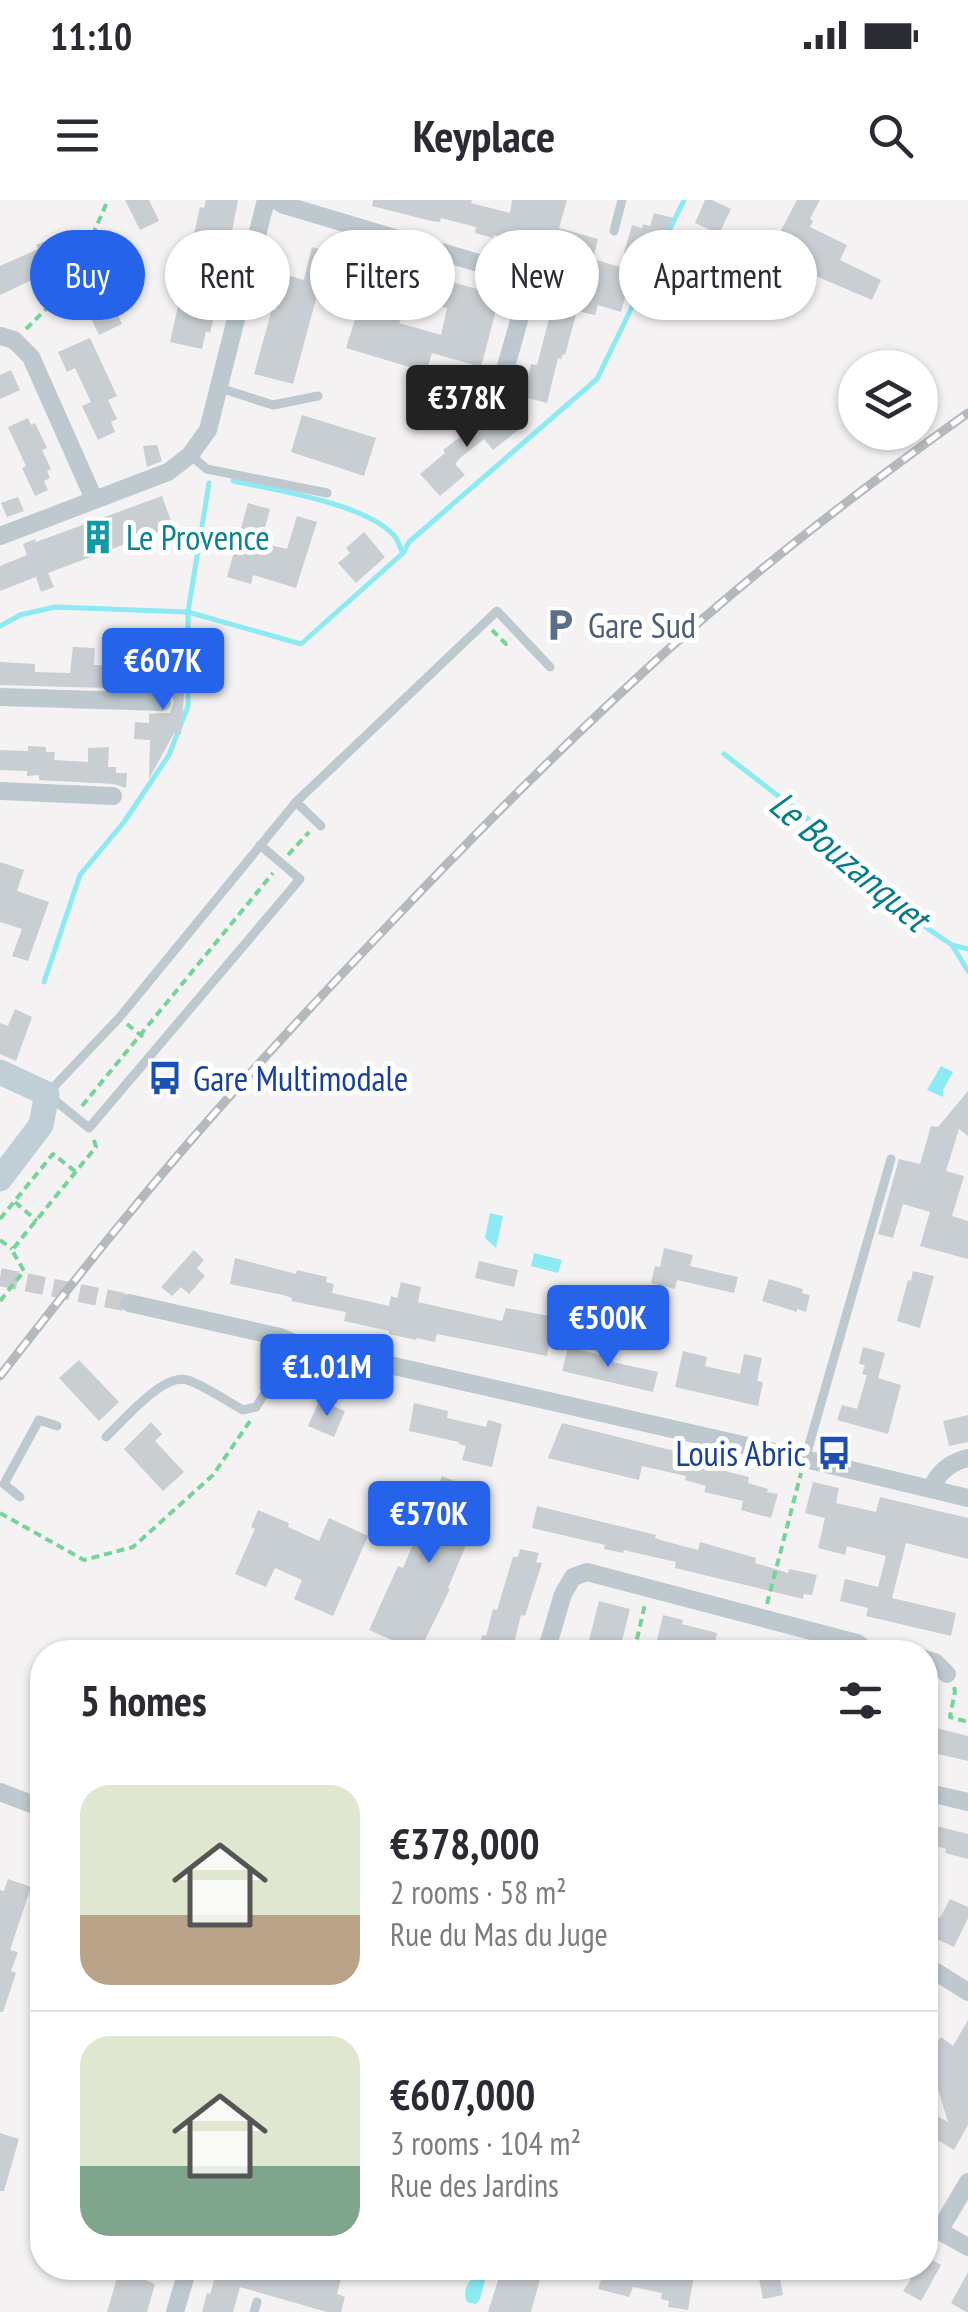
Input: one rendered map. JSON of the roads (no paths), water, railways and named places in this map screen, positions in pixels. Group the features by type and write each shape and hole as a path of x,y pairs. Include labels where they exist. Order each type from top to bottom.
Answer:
{"main road":[{"path":"0,1072 48,1094 42,1124 4,1188"}],"street":[{"path":"0,536 168,472 190,456 208,430 266,200"},
{"path":"276,200 522,276 528,288 501,384 434,422"},
{"path":"7,338 30,356 94,500"},
{"path":"0,697 162,702"},
{"path":"0,791 113,796"},
{"path":"129,1303 968,1498"},
{"path":"931,1489 935,1478 955,1461 968,1458"},
{"path":"550,1640 563,1594 573,1577 587,1572 847,1640"},
{"path":"938,1665 947,1674"},
{"path":"0,1792 30,1803"},
{"path":"938,1795 968,1802"},
{"path":"938,1973 968,1992"},
{"path":"938,2220 968,2182"},
{"path":"938,2230 968,2247"},
{"path":"174,2312 184,2280"}],"lane":[{"path":"614,231 622,200"},
{"path":"220,388 273,405 318,396"},
{"path":"190,456 208,469 327,493"},
{"path":"260,845 300,879 90,1128 48,1094 120,1018 260,845 296,802 496,612 550,666"},
{"path":"296,802 319,824"},
{"path":"804,1459 891,1159"},
{"path":"106,1437 172,1379 187,1380 243,1410 256,1407 298,1344"},
{"path":"20,1496 4,1484 39,1420 57,1426"}],"water":[{"path":"941,1066 953,1072 943,1097 927,1090"},
{"path":"490,1213 503,1216 496,1248 485,1238"},
{"path":"534,1253 562,1260 558,1273 531,1266"},
{"path":"578,1294 592,1297 590,1325 572,1321"},
{"path":"471,2280 485,2280 476,2304 467,2302 467,2286"}],"waterway":[{"path":"0,626 20,615 55,607 188,612 301,644 403,553 409,542 597,379 684,200"},
{"path":"233,481 344,507 383,526 396,538 403,553"},
{"path":"44,982 80,875 124,822 169,755 188,706 188,612 209,483"},
{"name":"Le Bouzanquet","path":"724,754 812,822 905,913 952,945 968,971"},
{"path":"952,945 968,949"}],"tunnel":[{"path":"0,1277 129,1303"}],"railway":[{"path":"0,1376 157,1179 219,1108 347,968 539,771 737,590 968,413"}],"place":[{"name":"Le Provence","path":"98,537"},
{"name":"Gare Sud","path":"560,625"},
{"name":"Gare Multimodale","path":"165,1078"},
{"name":"Louis Abric","path":"834,1453"}]}
